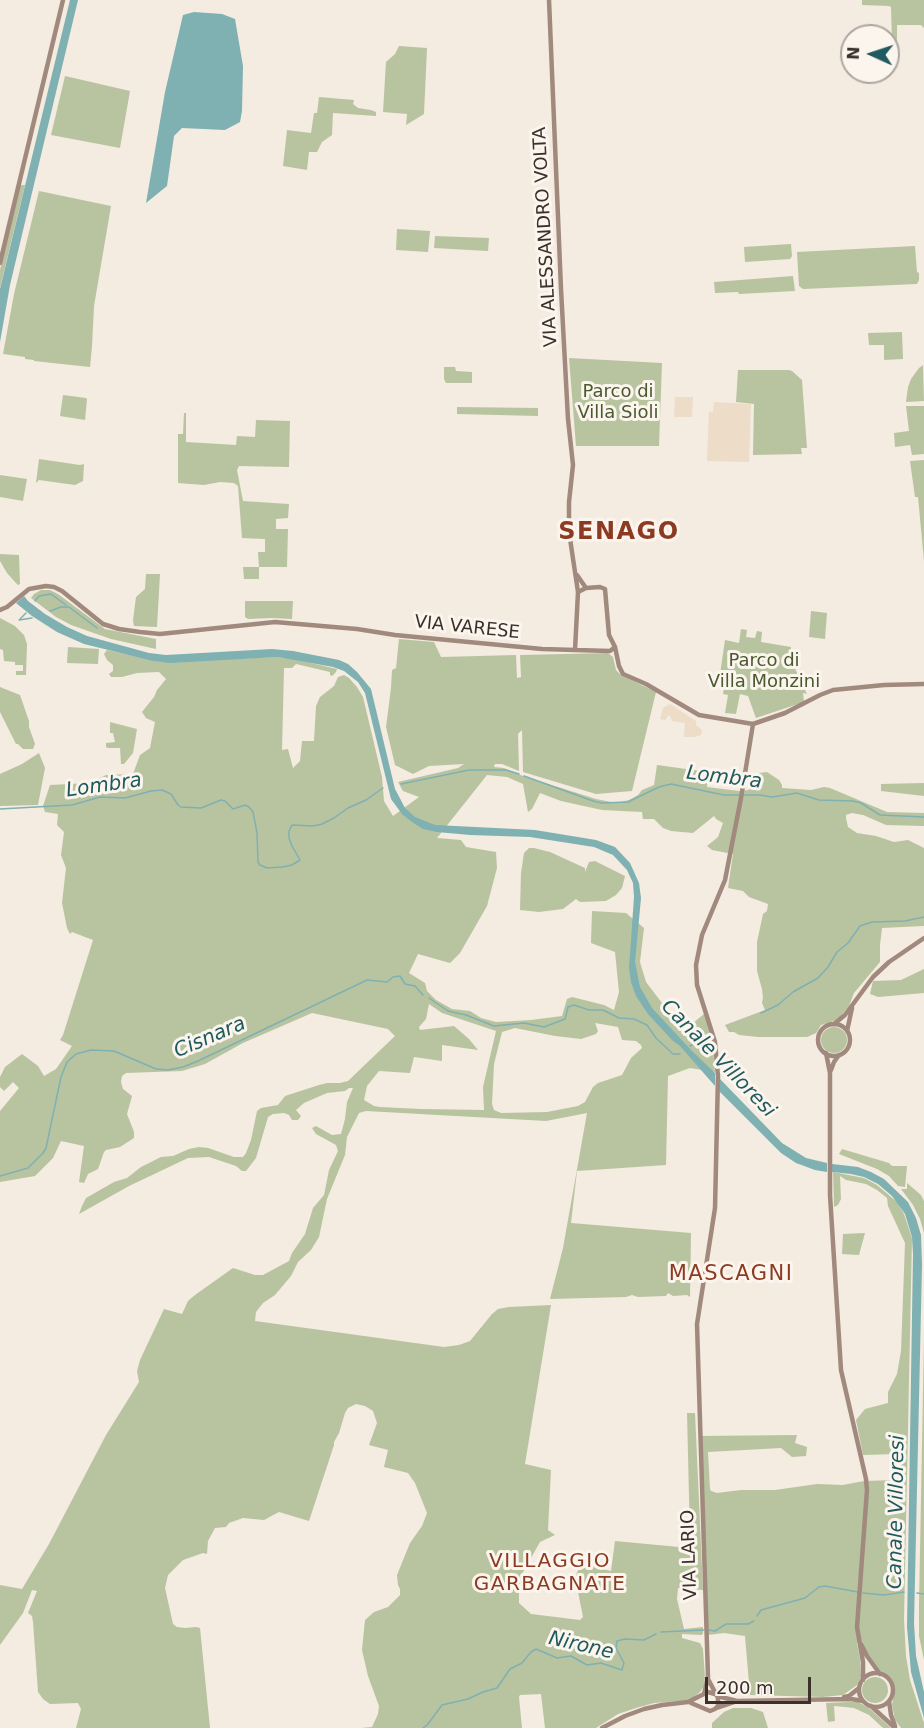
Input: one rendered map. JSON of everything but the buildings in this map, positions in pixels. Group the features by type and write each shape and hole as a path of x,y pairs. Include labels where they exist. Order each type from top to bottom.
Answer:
{"street":[{"path":"0,263 63,0"},
{"name":"VIA ALESSANDRO VOLTA","path":"549,0 561,282 573,465 568,532 578,579"},
{"path":"578,579 586,588"},
{"path":"575,650 578,579"},
{"name":"VIA VARESE","path":"0,610 6,608 29,589 46,586 62,591 103,624 140,632 160,634 275,622 509,646 602,651 613,649"},
{"path":"578,592 586,588 598,587 603,588 606,592 610,636 621,670 625,675 646,684 697,714 753,724 785,713 833,690 922,684"},
{"name":"VIA LARIO","path":"703,1695 708,1677 697,1319 715,1216 718,1076 715,1042 697,985 696,965 702,935 724,884 753,724"},
{"path":"863,1701 860,1688 863,1680 863,1662 857,1627 867,1490 841,1370 829,1151 830,1073 826,1053 819,1044 819,1036 824,1029 842,1018 873,977 889,962 924,938"},
{"path":"847,1031 852,1006"},
{"path":"830,1073 834,1062 849,1045 850,1037 843,1027 834,1024"},
{"path":"826,1053 839,1055"},
{"path":"860,1642 880,1674 889,1679 892,1685 889,1701 896,1728"},
{"path":"863,1680 871,1674 880,1674"},
{"name":"VIA LARIO","path":"708,1677 716,1695"},
{"path":"839,1699 849,1696 860,1688"},
{"path":"602,1728 644,1709 688,1702 711,1692 737,1701 839,1699 863,1701 896,1728"},
{"path":"702,1707 700,1701 703,1695"},
{"path":"716,1695 718,1703 716,1708"},
{"path":"688,1702 710,1710 737,1701"},
{"path":"871,1706 881,1706 889,1701"}],"green space":[{"path":"862,0 924,0 924,28 921,25 892,24 891,7 889,6 862,5"},
{"path":"399,46 427,48 424,114 406,125 407,114 383,112 386,62 395,54"},
{"path":"65,76 130,91 120,148 51,135"},
{"path":"319,97 354,100 353,104 358,108 376,112 376,116 333,113 332,135 322,142 317,152 309,152 307,170 283,166 287,130 311,133"},
{"path":"20,185 25,185 0,288 0,270"},
{"path":"39,191 111,206 94,306 90,367 34,361 25,359 25,357 3,354 14,294"},
{"path":"397,229 430,231 428,252 396,250"},
{"path":"435,236 489,238 488,251 434,248"},
{"path":"791,244 790,259 745,262 744,247"},
{"path":"915,246 917,272 919,273 917,284 803,289 799,286 797,252"},
{"path":"793,276 795,291 715,293 714,282"},
{"path":"902,332 903,359 884,360 884,345 869,345 868,333"},
{"name":"Parco di Villa Sioli","path":"569,358 662,363 659,446 576,446"},
{"path":"923,365 924,401 906,402 911,379"},
{"path":"444,367 455,367 456,371 472,372 472,383 446,383"},
{"path":"738,370 789,370 802,380 807,448 801,448 802,454 753,455 754,404 736,402"},
{"path":"63,395 87,399 85,420 60,416"},
{"path":"906,406 924,406 924,454 912,455 910,445 895,447 894,433 909,431"},
{"path":"457,407 538,408 538,416 457,414"},
{"path":"184,413 186,413 186,442 236,445 237,436 255,437 256,420 290,421 289,467 239,466 237,470 243,501 289,504 288,518 276,519 276,529 288,529 287,567 259,567 258,552 265,552 265,539 242,538 238,486 234,483 220,482 204,485 178,483 178,434 183,434"},
{"path":"39,459 84,464 83,481 75,485 39,480 36,483"},
{"path":"924,460 924,561 918,497 915,497 910,461"},
{"path":"0,475 27,479 23,501 0,497"},
{"path":"0,554 19,555 20,584 18,585 7,573 0,561"},
{"path":"243,567 259,567 259,579 244,579"},
{"path":"146,574 160,574 157,627 134,626 136,597 145,589"},
{"path":"41,590 50,590 58,594 105,629 156,639 156,649 111,639 71,625 31,598"},
{"path":"245,601 293,601 292,619 248,619 245,617"},
{"path":"811,611 827,613 825,639 809,637"},
{"path":"0,618 15,626 24,635 27,644 26,675 16,675 16,671 23,671 23,665 4,661 3,650 0,649"},
{"name":"Parco di Villa Monzini","path":"741,629 747,630 746,637 755,638 757,631 762,632 761,642 791,647 791,660 807,694 803,693 804,702 756,718 748,696 740,694 736,714 725,713 728,695 723,694 726,676 720,674 725,640 739,643"},
{"path":"399,639 434,642 441,657 516,655 517,678 521,677 520,655 608,653 613,657 616,670 621,675 656,692 632,791 596,794 523,772 522,730 518,734 519,771 502,764 495,764 494,767 504,768 596,799 616,803 638,795 642,790 654,785 657,765 708,772 707,787 748,790 754,787 759,773 767,772 779,780 782,788 811,790 830,788 887,812 924,813 924,826 886,825 852,813 846,815 846,818 848,827 857,833 894,842 908,840 924,848 924,926 882,928 880,962 854,993 849,1006 840,1017 821,1025 816,1033 807,1037 758,1037 729,1032 725,1025 765,1010 757,971 757,942 763,914 767,911 768,904 749,897 743,891 728,888 733,854 712,850 707,846 718,837 723,823 714,816 693,833 671,831 663,828 654,819 643,819 642,812 602,810 561,801 540,793 528,812 523,784 507,777 487,775 437,838 461,840 466,847 496,852 497,868 487,906 460,953 450,963 418,954 409,973 425,983 427,991 436,1000 452,1009 470,1011 481,1018 496,1022 562,1016 567,999 572,997 604,1005 614,1010 619,992 615,952 591,943 592,911 626,913 644,928 640,962 646,982 675,1020 680,1018 687,1028 704,1014 712,1035 715,1072 690,1068 668,1076 666,1165 577,1171 571,1223 691,1233 690,1297 687,1295 673,1296 668,1293 666,1296 638,1297 632,1295 550,1299 563,1248 587,1113 546,1121 366,1111 359,1113 347,1137 345,1155 327,1199 319,1237 311,1250 298,1262 291,1276 256,1312 255,1321 444,1347 470,1341 498,1309 551,1305 525,1464 551,1470 548,1530 555,1535 540,1542 522,1574 519,1603 531,1614 580,1620 583,1617 575,1577 581,1564 611,1571 615,1541 679,1547 690,1538 687,1413 695,1413 703,1590 678,1588 677,1599 684,1629 703,1627 703,1634 682,1634 682,1638 700,1643 703,1649 704,1686 691,1700 654,1703 636,1708 618,1714 596,1728 545,1728 541,1694 520,1695 522,1728 361,1728 372,1727 379,1706 368,1676 362,1650 365,1620 374,1612 388,1607 400,1595 397,1575 410,1543 422,1526 427,1513 415,1483 408,1473 384,1467 388,1450 369,1445 377,1423 373,1411 356,1404 348,1408 345,1413 309,1521 279,1512 264,1520 243,1518 229,1523 226,1527 215,1528 208,1541 207,1554 203,1553 183,1560 168,1575 165,1588 173,1624 177,1627 200,1628 210,1728 76,1728 81,1709 78,1703 50,1704 38,1692 33,1622 32,1616 28,1613 37,1591 32,1590 23,1613 0,1645 0,1585 22,1589 49,1544 106,1435 139,1382 137,1371 140,1360 164,1309 182,1314 188,1301 233,1268 255,1275 263,1275 289,1261 305,1234 313,1208 324,1195 329,1170 338,1151 336,1145 316,1134 312,1128 316,1126 332,1135 341,1134 347,1102 353,1088 327,1093 304,1103 296,1110 301,1116 298,1120 292,1120 284,1113 268,1117 256,1158 246,1171 209,1157 188,1158 129,1186 79,1214 82,1206 86,1198 114,1182 127,1178 141,1167 161,1157 173,1156 199,1147 234,1157 243,1157 251,1140 257,1111 278,1105 285,1096 327,1083 348,1081 395,1036 388,1029 312,1013 243,1043 205,1064 182,1071 126,1073 122,1076 121,1082 123,1089 132,1096 127,1114 134,1138 120,1147 106,1150 98,1169 88,1174 84,1183 79,1182 84,1146 61,1141 53,1158 35,1176 0,1182 0,1111 19,1088 13,1082 4,1091 0,1087 0,1077 5,1067 22,1054 38,1066 44,1076 56,1069 72,1046 60,1040 93,940 72,932 70,934 67,928 62,903 66,868 61,855 64,832 57,825 58,814 45,812 43,806 50,785 90,783 106,775 133,774 140,755 150,748 155,722 146,718 142,712 166,679 159,672 111,677 109,674 113,671 113,665 104,654 107,650 161,662 278,657 337,669 332,676 330,672 296,664 292,668 284,668 282,750 288,749 293,768 300,761 302,741 314,741 316,706 320,697 334,686 338,677 344,675 357,687 363,697 382,777 384,801 393,816 419,797 403,791 398,782 458,768 464,764 429,766 413,774 395,765 386,727 392,670 396,668","holes":["429,1004 442,1013 496,1031 483,1087 484,1110 380,1107 364,1100 367,1086 379,1071 410,1073 414,1057 442,1061 442,1045 478,1050 454,1026 420,1030 419,1027 426,1019","595,1023 618,1027 622,1040 636,1041 641,1045 642,1048 631,1058 622,1075 598,1083 593,1087 585,1102 578,1106 547,1112 501,1113 494,1110 492,1104 494,1064 502,1032 515,1028 581,1039 596,1034 598,1031"]},
{"path":"68,647 99,649 98,664 67,663"},
{"path":"0,687 20,695 35,744 33,749 23,749 16,744 0,712"},
{"path":"110,722 137,729 133,753 124,764 121,764 120,748 106,747 106,743 115,742 113,733 110,733"},
{"path":"39,753 45,768 38,805 0,806 0,774"},
{"path":"924,783 924,796 881,791 881,784"},
{"path":"529,848 550,852 585,868 585,872 589,862 595,861 625,876 622,888 606,901 580,902 576,899 563,909 539,912 520,910 521,873 524,853"},
{"path":"924,969 924,993 878,997 870,994 873,981 901,980"},
{"path":"834,1027 843,1031 847,1040 843,1049 834,1053 825,1049 821,1040 825,1031"},
{"path":"842,1149 889,1163 892,1166 907,1166 905,1187 898,1186 889,1176 877,1169 839,1154"},
{"path":"833,1172 864,1178 877,1185 897,1202 904,1214 912,1238 904,1619 910,1680 924,1728 901,1728 895,1720 892,1705 895,1688 893,1683 867,1653 862,1641 857,1643 861,1677 857,1685 843,1695 823,1697 750,1695 745,1636 724,1633 708,1635 701,1436 797,1435 795,1443 807,1447 806,1456 792,1457 781,1448 708,1452 710,1489 717,1493 896,1480 896,1454 863,1455 856,1420 865,1409 888,1403 888,1392 897,1374 901,1351 905,1243 888,1206 887,1198 866,1184 846,1180 840,1176 841,1199 834,1207"},
{"path":"907,1183 921,1195 924,1201 924,1233 913,1205 901,1189 907,1189"},
{"path":"865,1233 859,1255 842,1254 843,1234"},
{"path":"924,1338 924,1660 919,1636 919,1605"},
{"path":"875,1677 884,1681 888,1690 884,1699 875,1703 866,1699 862,1690 866,1681"},
{"path":"858,1702 869,1708 891,1728 883,1728 869,1715 854,1708 845,1707 834,1706 835,1721 828,1722 826,1703"},
{"path":"733,1708 751,1708 763,1712 768,1728 712,1728 712,1723 724,1712"}],"shaded area":[{"path":"675,397 693,397 692,417 674,417"},
{"path":"714,402 751,404 749,462 707,461 709,412 713,412"},
{"path":"670,704 696,721 696,725 702,730 701,735 684,737 685,723 672,721 670,716 665,720 660,719 663,708"}],"water":[{"path":"70,0 78,0 10,285 0,342 0,289"},
{"path":"194,12 222,14 235,19 243,66 240,122 225,130 182,128 174,136 167,186 146,203 165,92 183,15"},
{"path":"24,596 45,614 67,627 87,636 149,653 166,655 272,649 339,660 357,672 371,689 395,789 405,808 415,817 435,825 535,830 596,840 615,847 630,863 639,883 641,898 635,962 640,987 652,1008 715,1073 715,1086 648,1014 636,996 629,968 633,883 627,870 613,855 594,847 530,837 437,832 423,829 412,822 402,814 391,799 365,693 358,682 344,671 278,657 170,663 153,661 84,644 57,632 16,603"},
{"name":"Canale Villoresi","path":"720,1079 782,1143 806,1158 827,1163 827,1172 796,1163 781,1153 720,1092"},
{"name":"Canale Villoresi","path":"832,1164 858,1167 884,1179 908,1202 921,1235 914,1623 916,1656 924,1692 924,1718 911,1672 907,1627 912,1237 905,1214 892,1196 878,1184 864,1177 832,1172"}],"waterway":[{"path":"35,601 39,596 51,594 66,605"},
{"path":"50,611 69,607 97,628"},
{"path":"20,619 26,613"},
{"path":"19,620 32,618"},
{"name":"Lombra","path":"401,784 469,770 506,770 519,774"},
{"name":"Lombra","path":"524,776 602,803 628,802 659,787 671,784 724,795 772,797 797,793 819,800 861,803 880,815 924,817"},
{"name":"Lombra","path":"0,809 72,805 100,797 125,798 162,790 171,794 181,807 201,808 221,800 233,809 245,805 253,812 257,833 258,862 267,868 292,865 300,860 289,838 292,825 322,824 383,788"},
{"name":"Cisnara","path":"761,1013 778,1005 793,992 818,978 860,926 872,922 905,921 924,917"},
{"name":"Cisnara","path":"0,1176 28,1168 43,1153 61,1077 67,1062 76,1054 91,1050 114,1051 156,1069 168,1070 198,1061 367,980 387,982 393,977 400,976 405,984 415,986 423,995"},
{"name":"Cisnara","path":"429,998 448,1011 494,1026 524,1023 544,1027 565,1019 568,1007 574,1005 589,1010 603,1010 619,1018 634,1019 647,1025 656,1038 673,1054 680,1054"},
{"name":"Cisnara","path":"690,1046 710,1034"},
{"name":"Nirone","path":"757,1616 761,1610 805,1598 819,1587 858,1592"},
{"name":"Nirone","path":"863,1593 884,1595 904,1592"},
{"name":"Nirone","path":"917,1593 924,1594"},
{"name":"Nirone","path":"709,1630 715,1631 726,1624 748,1624 754,1621"},
{"name":"Nirone","path":"661,1632 704,1630"},
{"name":"Nirone","path":"423,1728 442,1705 468,1699 497,1688 510,1669 522,1663 536,1649 557,1658 571,1656 587,1665 601,1663 622,1670 624,1663 616,1648 617,1641 644,1640 656,1634"}],"district":[{"name":"SENAGO","path":"619,533"},
{"name":"MASCAGNI","path":"731,1275"},
{"name":"VILLAGGIO GARBAGNATE","path":"550,1574"}]}
